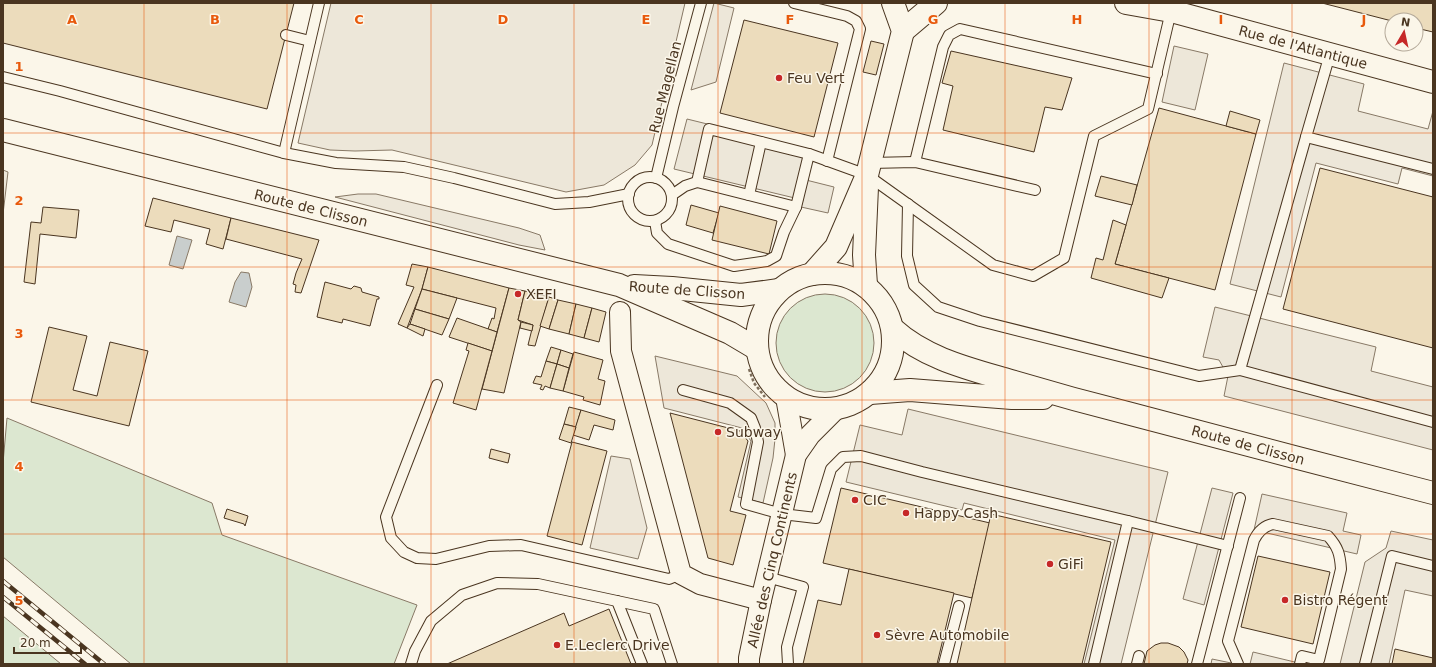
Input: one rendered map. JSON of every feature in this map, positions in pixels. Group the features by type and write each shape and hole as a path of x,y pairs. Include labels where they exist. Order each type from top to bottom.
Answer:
{"main road":[{"path":"812,274 836,247 869,169 903,31 893,3"},
{"path":"900,3 905,6 922,8 936,3"},
{"path":"903,31 936,3"},
{"name":"Rue de l'Atlantique","path":"1126,3 1171,11 1433,82"},
{"name":"Route de Clisson","path":"3,130 619,285 730,333 757,349"},
{"path":"866,285 864,254 869,169"},
{"name":"Route de Clisson","path":"812,274 837,274 849,277 866,285 888,312 893,329 894,344 892,360 884,378 870,394 854,404 836,409 818,409 801,406 786,397 772,384 762,368 757,349 758,326 766,306 779,290 794,280 812,274"},
{"name":"Route de Clisson","path":"619,285 672,288 741,295 779,290"},
{"name":"Route de Clisson","path":"893,329 903,338 941,359 1064,397 1433,493"},
{"name":"Route de Clisson","path":"870,394 910,390 1012,398 1064,397"}],"street":[{"path":"620,312 621,351 681,574 700,584 761,600"},
{"name":"Allée des Cinq Continents","path":"786,397 796,456"},
{"name":"Allée des Cinq Continents","path":"749,664 761,600 796,456 810,435 836,409"}],"lane":[{"path":"284,153 319,3"},
{"name":"Rue Magellan","path":"656,178 701,3"},
{"path":"794,3 824,6 856,21 860,29 828,161"},
{"path":"869,169 908,204 993,265 1033,276 1064,258 1094,136 1148,109 1171,11"},
{"path":"915,162 943,47 949,35 960,29 1157,74"},
{"path":"286,35 310,41"},
{"path":"1240,370 1330,54"},
{"path":"3,77 60,91 284,153 336,163 404,167 454,178 555,204 589,202 629,194"},
{"path":"697,182 709,129 809,154 828,161 869,169 915,162 1035,190"},
{"path":"1306,137 1433,169"},
{"path":"749,195 761,142"},
{"path":"655,221 657,233 668,244 734,266 767,261 776,256 784,232 796,206 809,154"},
{"path":"656,178 663,181 668,186 672,196 671,207 662,218 655,221 640,219 630,208 628,201 629,194 636,183 642,179 656,178"},
{"path":"672,196 685,186 697,182 796,206"},
{"path":"908,204 907,256 914,285 938,307 980,322 1199,376 1240,370 1433,422"},
{"path":"437,385 386,517 391,538 404,552 417,558 436,559 489,546 521,545 669,579 681,574"},
{"path":"683,390 730,402 751,418 758,442 746,504 782,514 816,518 831,469 842,457 861,456 937,476 1228,546"},
{"path":"1197,664 1240,498"},
{"path":"1094,664 1128,521"},
{"path":"1238,664 1228,641 1254,540 1258,532 1267,525 1273,524 1328,536 1334,543 1340,556 1341,569 1319,660 1302,656 1300,664"},
{"path":"1365,664 1392,556 1433,566"},
{"path":"767,577 804,587 787,647 788,664"},
{"path":"411,664 415,651 431,621 462,595 497,583 538,584 654,609 672,664"},
{"path":"616,601 642,664"},
{"path":"944,664 959,606"}],"green space":[{"path":"825,294 844,297 860,308 871,324 874,343 871,362 860,378 844,389 825,392 806,389 790,378 779,362 776,343 779,324 790,308 806,297"},
{"path":"7,418 212,503 222,535 417,605 394,664 131,664 3,557 3,463"},
{"path":"3,616 61,664 3,664"}],"shaded area":[{"path":"331,3 685,3 652,145 635,165 604,185 566,192 392,150 330,150 298,143"},
{"path":"714,3 734,8 716,82 691,90"},
{"path":"1174,46 1208,54 1195,110 1162,102"},
{"path":"1284,63 1364,84 1358,111 1428,129 1433,111 1433,176 1402,168 1398,184 1316,163 1281,297 1230,284"},
{"path":"687,119 813,150 806,180 834,187 828,213 801,207 803,200 674,169"},
{"path":"3,170 8,172 3,214"},
{"path":"358,194 376,194 519,228 540,235 545,250 519,245 335,197"},
{"path":"177,236 192,240 183,269 169,265"},
{"path":"241,272 249,273 252,287 246,307 229,302 235,282"},
{"path":"1215,307 1376,347 1371,371 1433,387 1433,450 1224,396 1228,376 1219,360 1203,357"},
{"path":"655,356 737,376 766,403 775,423 775,439 773,458 763,503 738,497 751,441 742,428 664,408"},
{"path":"908,409 1168,472 1121,664 1084,664 1115,540 964,503 962,510 846,482 860,425 902,435"},
{"path":"611,456 630,459 647,528 638,559 590,548"},
{"path":"1212,488 1233,493 1204,605 1183,599"},
{"path":"1262,494 1347,513 1343,531 1361,535 1357,554 1254,530"},
{"path":"1391,531 1433,540 1433,596 1405,590 1389,664 1340,664 1365,562 1386,548"},
{"path":"1253,652 1303,664 1250,664"},
{"path":"1212,659 1236,664 1211,664"}],"building":[{"path":"3,3 294,3 267,109 3,43"},
{"path":"1322,3 1433,3 1433,32 1424,30 1424,12 1384,12 1384,19"},
{"name":"Feu Vert","path":"744,20 838,43 814,137 720,113"},
{"path":"871,41 884,44 876,75 863,72"},
{"path":"951,51 1072,78 1062,110 1045,107 1034,152 943,130 953,86 942,83"},
{"path":"1159,108 1256,134 1215,290 1115,264"},
{"path":"1230,111 1260,120 1256,134 1226,126"},
{"path":"1320,168 1433,197 1433,348 1283,309"},
{"path":"1101,176 1137,185 1132,205 1095,196"},
{"path":"153,198 231,218 223,249 206,244 210,229 174,220 171,232 145,226"},
{"path":"691,205 719,213 713,233 686,225"},
{"path":"720,206 777,221 769,254 712,240"},
{"path":"43,207 79,210 76,238 40,234 35,284 24,282 31,222 41,223"},
{"path":"231,218 319,240 301,293 295,292 296,285 293,284 302,259 226,239"},
{"path":"1113,220 1126,225 1115,264 1169,278 1162,298 1091,278 1096,258 1103,260"},
{"path":"412,264 428,267 422,289 407,328 398,324 414,287 406,285"},
{"path":"428,267 509,288 497,332 488,329 492,318 494,319 496,308 422,289"},
{"path":"325,282 351,289 354,286 361,288 362,292 379,297 379,299 377,299 370,326 343,319 342,323 317,317"},
{"path":"509,288 525,291 518,320 521,322 504,393 482,389"},
{"path":"422,289 457,298 449,319 415,309"},
{"path":"525,291 549,297 535,346 528,345 533,325 518,320"},
{"path":"549,297 558,300 549,329 540,326"},
{"path":"558,300 576,304 569,334 549,329"},
{"path":"576,304 592,308 584,338 569,334"},
{"path":"592,308 606,312 599,342 584,338"},
{"path":"415,309 449,319 442,335 410,324"},
{"path":"457,318 497,332 492,351 449,337"},
{"path":"521,322 533,325 532,331 520,328"},
{"path":"410,324 425,329 423,336 407,328"},
{"path":"49,327 87,336 73,390 97,396 110,342 148,351 129,426 31,402"},
{"path":"468,343 492,351 476,410 453,403 469,351 466,350"},
{"path":"551,347 561,350 557,364 546,361"},
{"path":"561,350 573,354 569,368 557,364"},
{"path":"574,352 603,360 598,379 605,381 600,405 583,400 584,397 563,391"},
{"path":"546,361 557,364 550,388 545,386 543,390 540,389 542,385 533,383 536,376 541,377"},
{"path":"557,364 569,368 563,391 550,388"},
{"path":"569,407 581,410 576,427 564,424"},
{"path":"581,410 615,420 613,430 594,425 589,440 573,435"},
{"path":"670,413 740,431 748,441 730,511 746,515 733,565 708,558"},
{"path":"564,424 576,427 571,443 559,439"},
{"path":"572,442 607,451 582,545 547,536"},
{"path":"491,449 510,454 508,463 489,458"},
{"path":"841,488 990,523 972,598 823,563"},
{"path":"227,509 248,516 245,526 244,524 224,518"},
{"path":"991,514 1111,542 1082,664 957,664"},
{"name":"Bistro Régent","path":"1258,556 1330,572 1313,644 1241,627"},
{"name":"Sèvre Automobile","path":"849,569 954,593 937,664 803,664 818,600 841,605"},
{"name":"E.Leclerc Drive","path":"609,609 631,664 447,664 564,613 569,626"},
{"path":"1168,643 1179,647 1184,652 1188,660 1187,664 1144,664 1147,651 1155,645"},
{"path":"1395,649 1433,658 1433,664 1392,664"}],"railway":[{"path":"3,581 104,664"},
{"path":"3,597 85,664"}],"place":[{"name":"Feu Vert","path":"779,78"},
{"name":"XEFI","path":"518,294"},
{"name":"Subway","path":"718,432"},
{"name":"CIC","path":"855,500"},
{"name":"Happy Cash","path":"906,513"},
{"name":"GiFi","path":"1050,564"},
{"name":"Bistro Régent","path":"1285,600"},
{"name":"Sèvre Automobile","path":"877,635"},
{"name":"E.Leclerc Drive","path":"557,645"}]}
